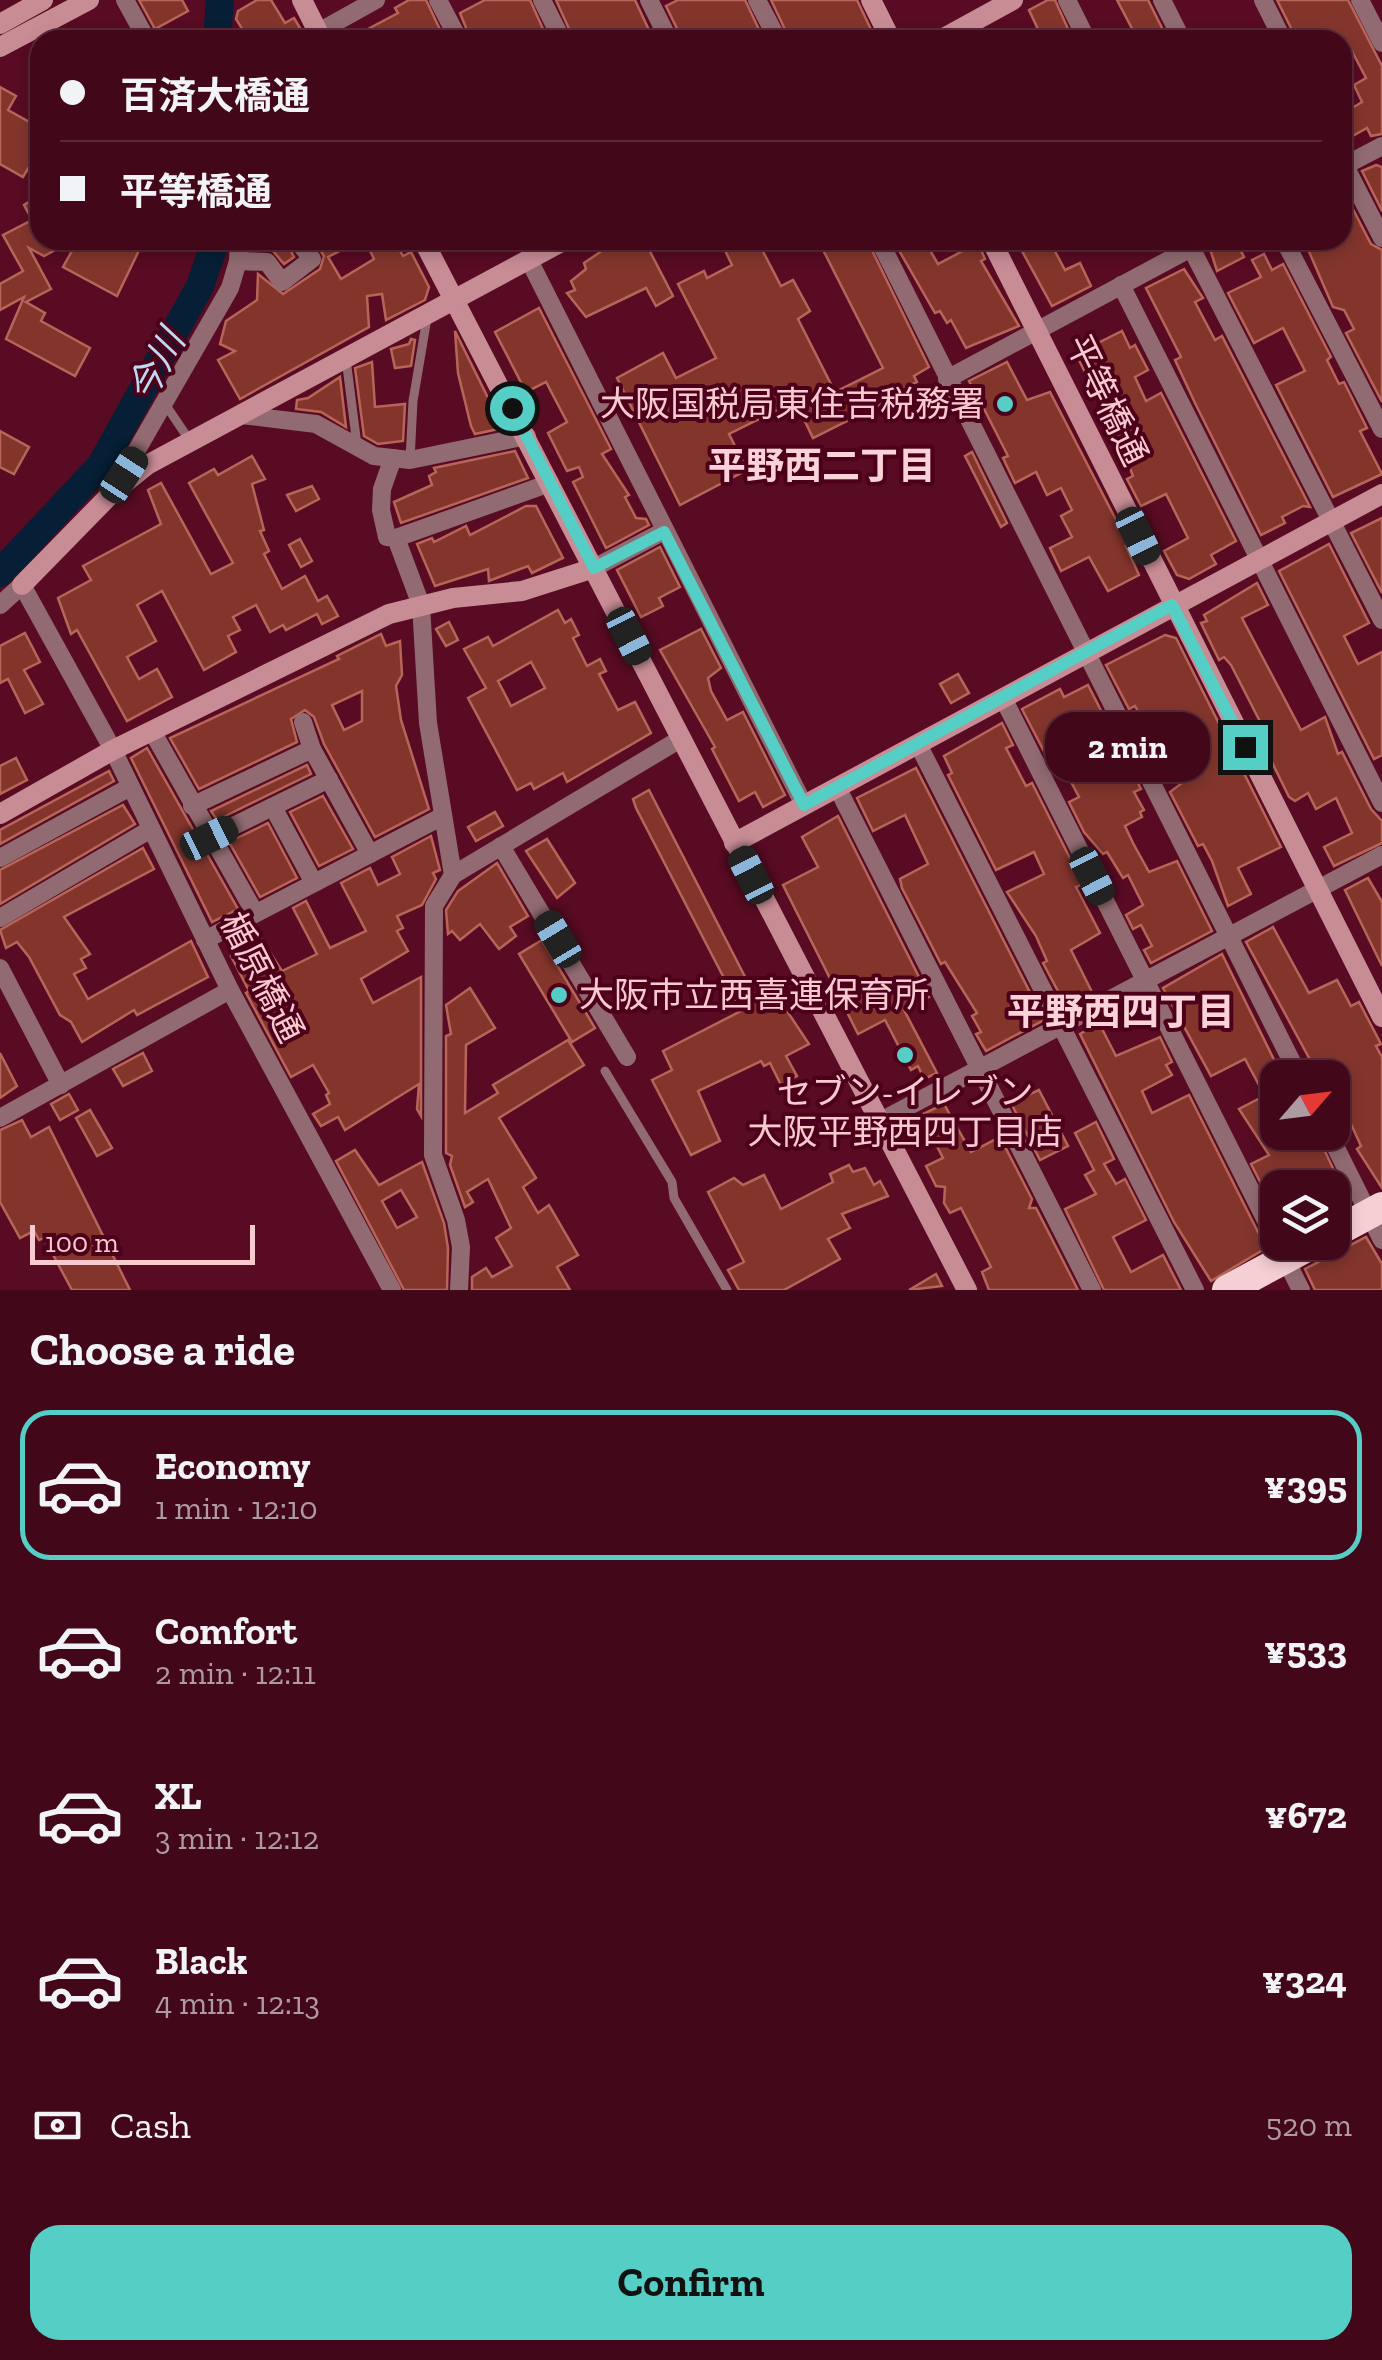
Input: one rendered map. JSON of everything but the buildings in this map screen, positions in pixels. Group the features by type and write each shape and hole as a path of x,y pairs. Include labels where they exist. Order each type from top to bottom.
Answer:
{"highway":[{"path":"1350,1229 1378,1220"},
{"path":"1227,1290 1283,1260"}],"street":[{"path":"0,24 44,0"},
{"path":"32,30 89,0"},
{"path":"125,0 142,30"},
{"path":"302,0 312,30"},
{"path":"328,30 376,0"},
{"path":"438,0 454,30"},
{"path":"542,0 557,30"},
{"path":"649,0 664,30"},
{"path":"757,0 773,30"},
{"path":"871,0 886,30"},
{"path":"953,30 981,8 1013,0"},
{"path":"1068,0 1083,30"},
{"path":"1162,0 1177,30"},
{"path":"1263,0 1278,30"},
{"path":"1360,0 1382,43"},
{"path":"0,47 30,31"},
{"path":"1352,160 1382,146"},
{"path":"1352,180 1382,238"},
{"path":"110,495 230,288 238,250"},
{"path":"238,262 267,262 282,282 312,260 304,250"},
{"path":"427,250 967,1290"},
{"path":"0,606 110,495 147,465 546,250"},
{"path":"883,250 1291,1060"},
{"name":"平等橋通","path":"997,250 1382,1017"},
{"path":"947,379 1183,250"},
{"path":"1198,250 1382,620"},
{"path":"1289,250 1382,429"},
{"path":"529,260 804,805"},
{"path":"1121,285 1382,803"},
{"path":"241,415 316,424 374,456 402,459 527,436"},
{"path":"402,459 382,489 381,510 387,536 396,538 550,483"},
{"path":"734,842 1382,494"},
{"path":"0,814 112,750 389,614 522,591 594,568 664,532"},
{"path":"396,538 422,606 428,722 453,875"},
{"name":"楯原橋通","path":"22,585 112,750 230,990 392,1290"},
{"path":"1004,700 1260,1210"},
{"path":"303,722 312,749 370,854"},
{"path":"152,731 255,914"},
{"path":"459,1290 461,1247 456,1220 434,1155 434,906 453,875 682,738"},
{"path":"918,744 1195,1290"},
{"path":"192,806 312,749"},
{"path":"209,838 329,779"},
{"path":"0,858 130,787"},
{"path":"837,788 1092,1290"},
{"path":"273,807 314,883"},
{"path":"205,940 443,816"},
{"path":"0,918 151,829"},
{"path":"501,846 627,1057"},
{"path":"879,1122 1382,855"},
{"path":"0,968 61,1085"},
{"path":"0,1118 230,990"},
{"path":"1338,1150 1378,1220"},
{"path":"1286,1260 1301,1290"}],"lane":[{"path":"402,459 428,315"},
{"path":"346,359 357,446"},
{"path":"164,404 190,442"},
{"path":"605,1070 672,1182 674,1198 727,1290"}],"waterway":[{"name":"今川","path":"218,30 220,0"},
{"name":"今川","path":"0,573 101,465 200,286 213,250"}],"place":[{"name":"大阪国税局東住吉税務署","path":"1005,404"},
{"name":"大阪市立西喜連保育所","path":"559,995"},
{"name":"セブン-イレブン 大阪平野西四丁目店","path":"905,1055"}],"district":[{"name":"平野西二丁目","path":"822,466"},
{"name":"平野西四丁目","path":"1121,1012"}],"route":[{"path":"512,408 594,568 664,532 804,805 1004,700 1172,605 1245,747"}]}
